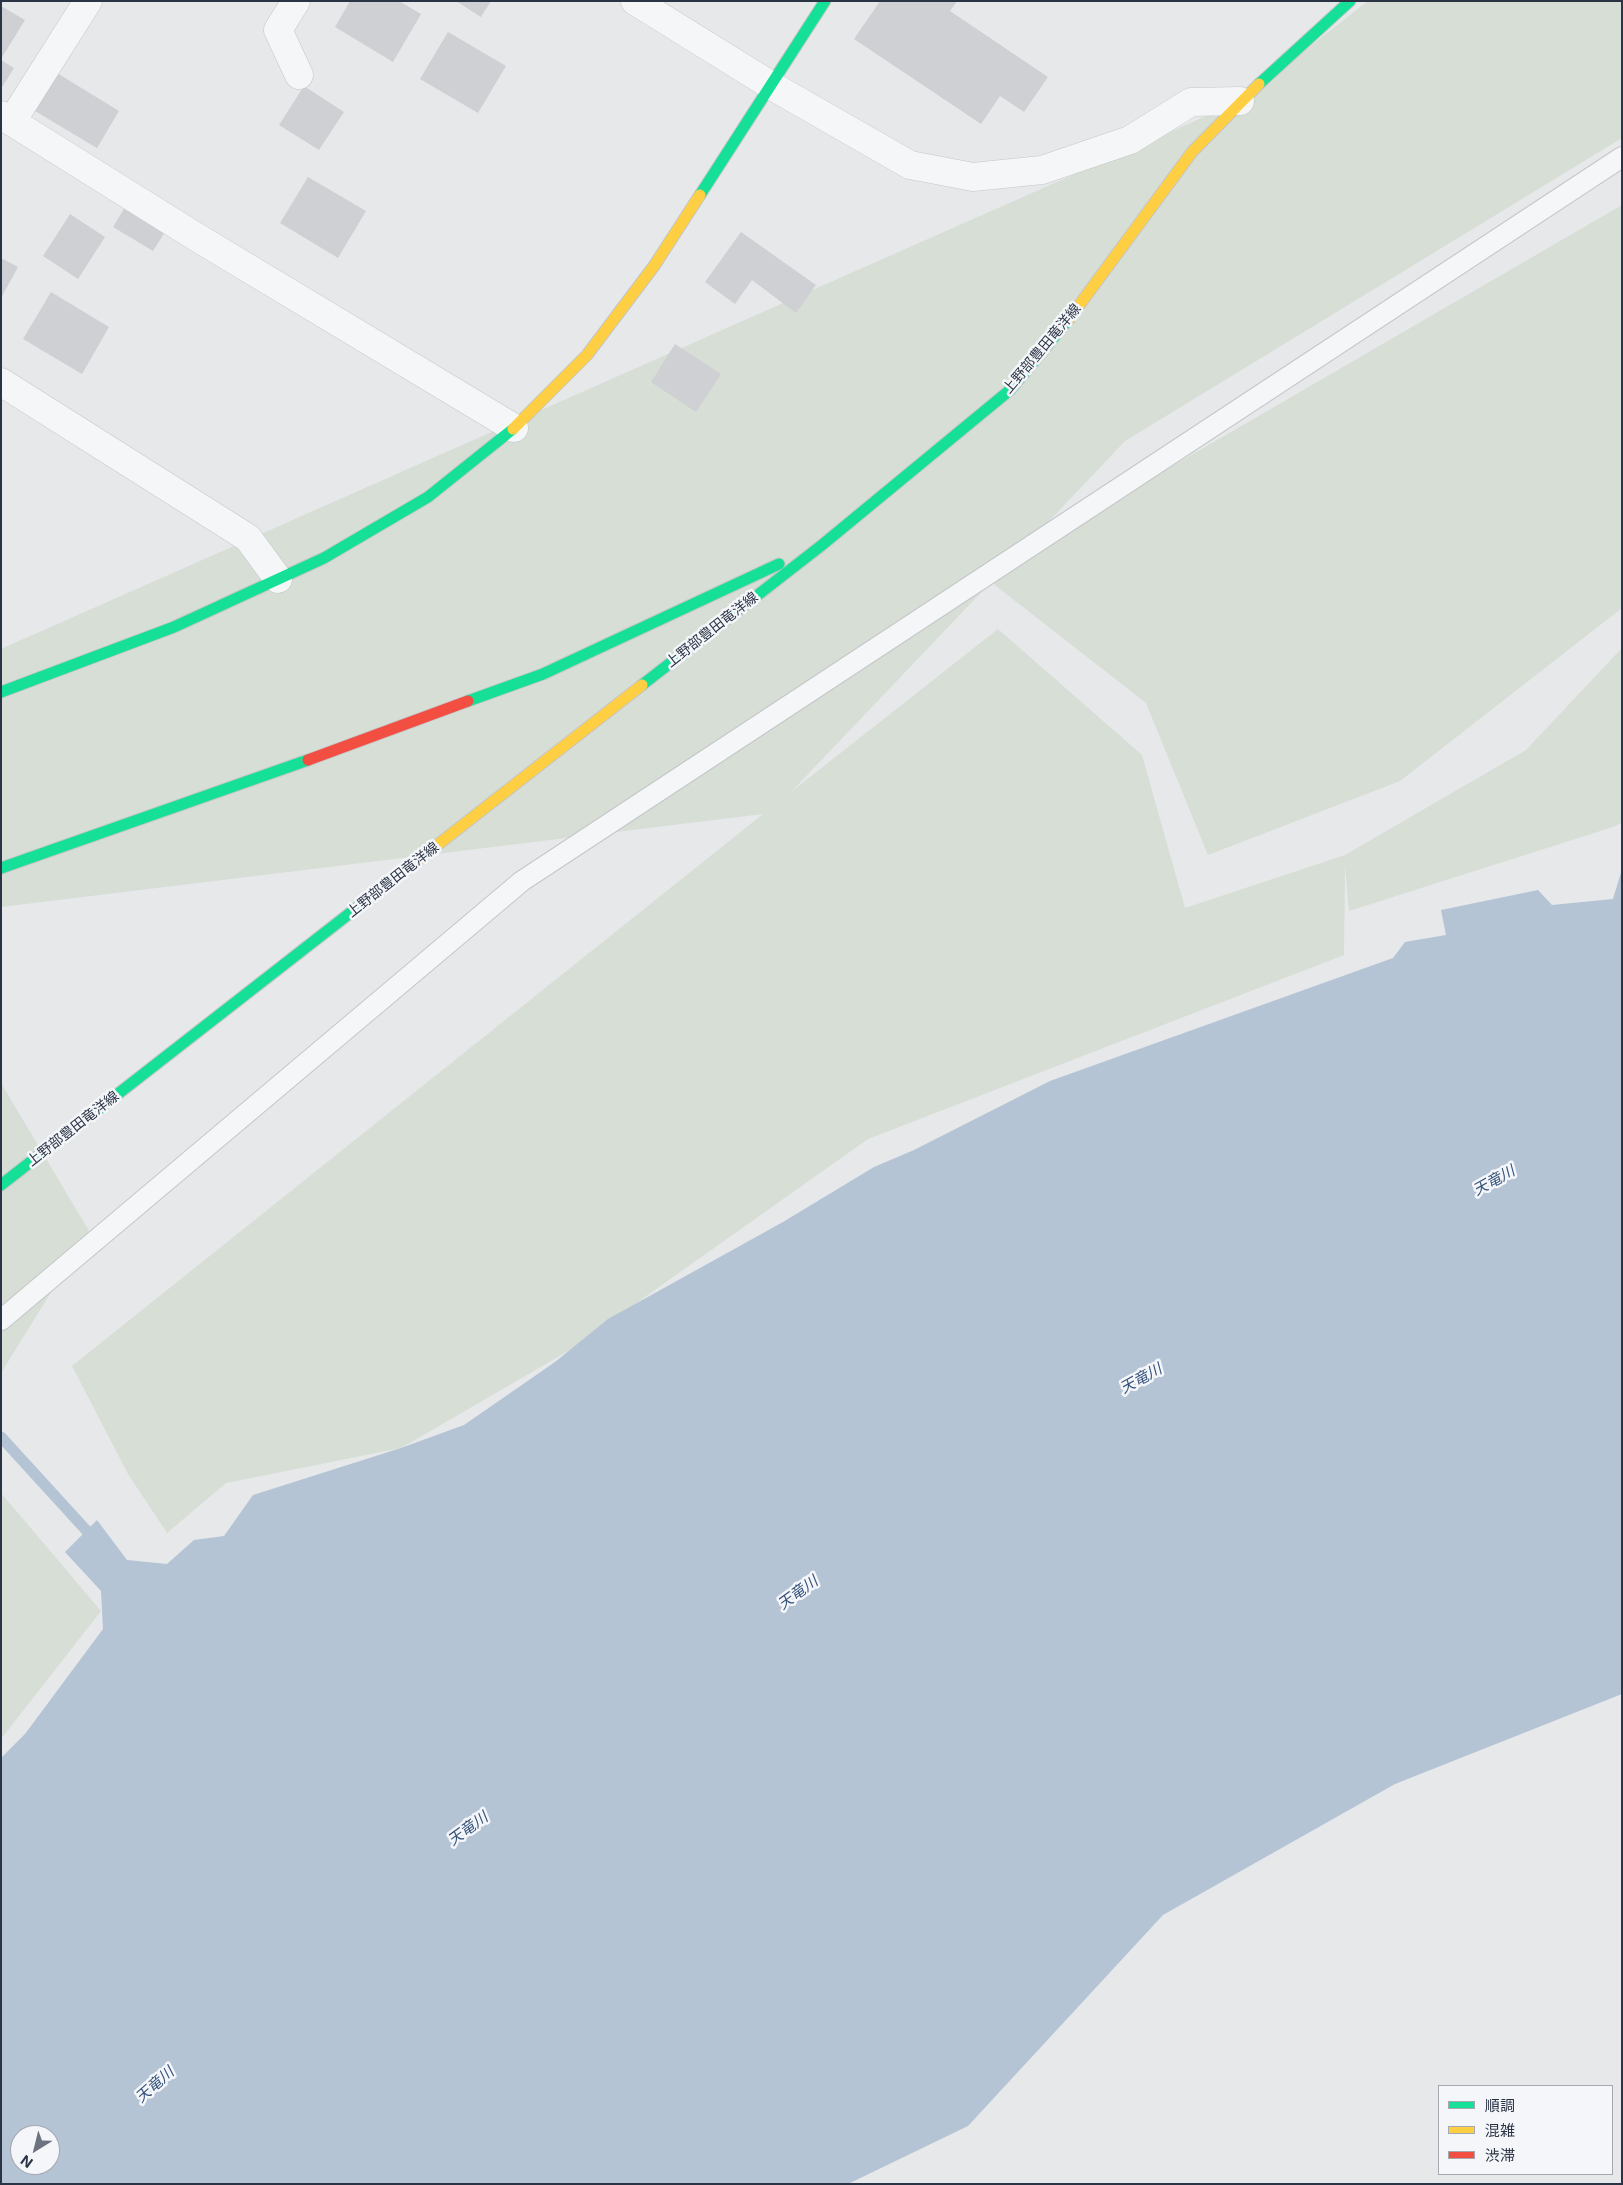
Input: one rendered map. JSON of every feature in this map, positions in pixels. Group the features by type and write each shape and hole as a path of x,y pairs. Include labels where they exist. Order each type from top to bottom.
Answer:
{"street":[{"path":"88,1 6,118 198,238 514,428"},
{"path":"296,1 278,30 299,75"},
{"path":"635,1 772,86 910,165 973,177 1042,170 1130,140 1191,102 1240,101"},
{"path":"1,692 174,627 324,558 428,497 514,428 587,355 654,266 772,86 824,1"},
{"name":"上野部豊田竜洋線","path":"1,1185 822,545 1010,390 1063,328 1192,152 1240,101 1350,1"},
{"path":"1,382 248,538 278,579"},
{"path":"1,868 233,787 543,674 822,545"}],"lane":[{"path":"1,1320 522,881 1622,157"}],"shaded area":[{"path":"1368,1 1622,1 1622,138 1125,441 1014,558 1622,205 1622,608 1400,781 1208,855 1146,703 991,582 791,792 998,629 1142,755 1185,908 1345,855 1526,750 1622,648 1622,822 1616,826 1349,911 1345,864 1344,955 868,1139 570,1350 401,1448 226,1483 167,1533 128,1474 72,1366 763,814 1,907 1,649 1240,101"},
{"path":"1,1083 89,1231 1,1373"},
{"path":"1,1493 101,1611 1,1739"}],"water":[{"name":"天竜川","path":"1622,869 1622,1694 1395,1784 1163,1915 968,2126 848,2184 1,2184 1,1758 25,1734 103,1629 101,1591 65,1552 97,1520 127,1560 167,1564 194,1540 224,1536 253,1495 401,1448 464,1425 555,1362 608,1319 783,1222 874,1167 914,1150 1050,1081 1393,958 1405,942 1446,935 1441,910 1538,890 1552,905 1613,899"}],"building":[{"path":"350,1 399,1 421,14 393,62 335,27"},
{"path":"456,1 491,1 481,17"},
{"path":"880,1 957,1 950,11 1048,77 1024,112 1000,96 981,124 854,39"},
{"path":"1,6 25,20 1,59"},
{"path":"448,32 506,66 478,113 420,79"},
{"path":"1,60 14,68 1,89"},
{"path":"57,73 119,111 97,148 35,111"},
{"path":"304,86 344,112 319,150 279,125"},
{"path":"308,177 366,211 338,258 280,223"},
{"path":"128,202 168,227 153,251 113,227"},
{"path":"70,214 105,237 78,279 43,256"},
{"path":"741,232 816,285 796,313 752,280 735,304 705,282"},
{"path":"1,258 18,267 1,298"},
{"path":"51,292 109,327 82,374 23,339"},
{"path":"675,344 721,374 696,412 651,382"}],"waterway":[{"path":"1,1437 96,1541"}],"traffic: fast":[{"path":"700,195 825,1"},
{"path":"1259,84 1350,1"},
{"path":"642,685 822,545 1010,390 1069,319"},
{"path":"1,692 174,627 324,558 428,497 513,429"},
{"path":"468,701 543,674 779,564"},
{"path":"1,868 308,760"},
{"path":"1,1185 413,864"}],"traffic: slow":[{"path":"1069,319 1192,152 1259,84"},
{"path":"513,429 587,355 654,266 700,195"},
{"path":"413,864 642,685"}],"traffic: jam":[{"path":"308,760 468,701"}]}
